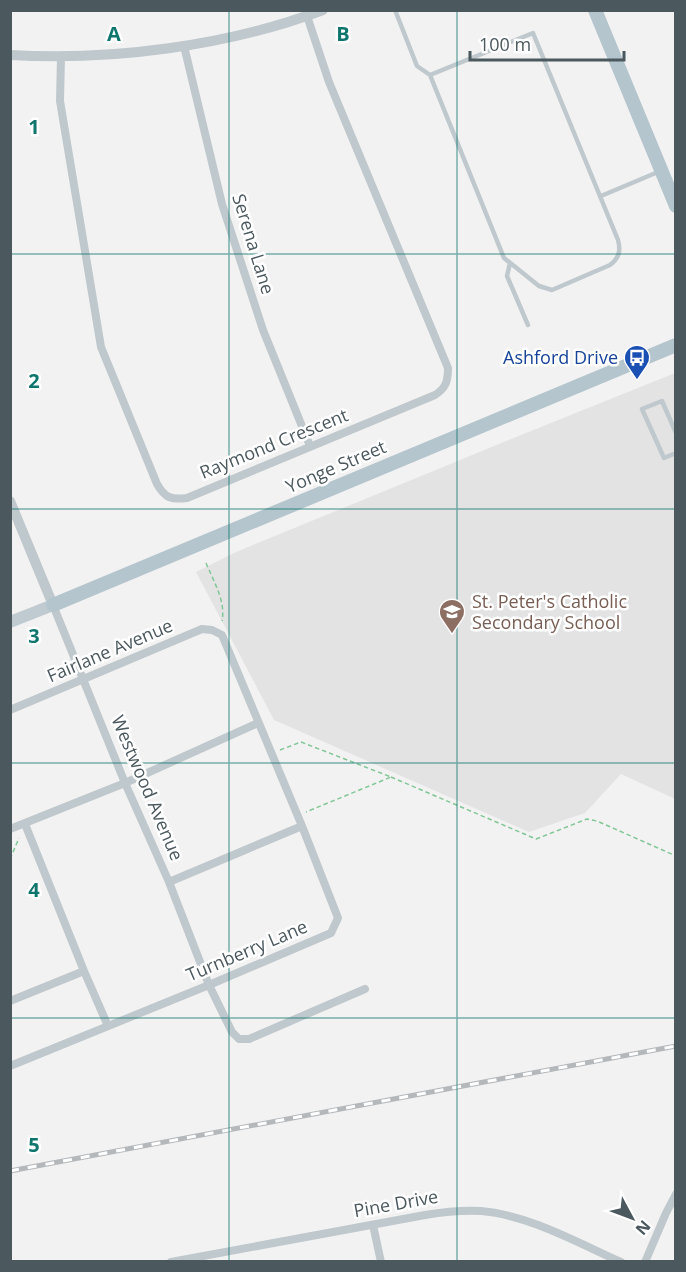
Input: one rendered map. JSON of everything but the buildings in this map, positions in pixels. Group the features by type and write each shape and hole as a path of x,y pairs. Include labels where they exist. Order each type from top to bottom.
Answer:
{"main road":[{"path":"595,10 675,206"},
{"name":"Yonge Street","path":"10,622 675,345"}],"street":[{"path":"10,55 107,54 184,46 234,36 322,10"},
{"name":"Raymond Crescent","path":"61,56 60,101 101,347 162,494 170,498 187,498 435,395 445,388 448,368 329,82 307,16"},
{"name":"Serena Lane","path":"184,46 222,204 232,236 262,330 310,446"},
{"path":"10,501 53,605"},
{"name":"Westwood Avenue","path":"53,605 125,783 169,882 209,985 232,1032 239,1039 249,1039 365,989"},
{"name":"Fairlane Avenue","path":"10,710 202,629 212,630 222,635"},
{"name":"Turnberry Lane","path":"10,1066 331,933 338,918 222,635"},
{"path":"10,830 125,783 258,723"},
{"path":"25,824 108,1026"},
{"path":"169,882 302,826"},
{"path":"10,1001 84,971"},
{"path":"645,1262 675,1194"},
{"name":"Pine Drive","path":"171,1262 464,1210 499,1214 532,1223 621,1262"},
{"path":"373,1225 381,1262"}],"lane":[{"path":"394,10 417,66 430,75 504,258 539,286 552,290 610,265 618,258 620,248 601,196 533,33 430,75"},
{"path":"601,196 661,171"},
{"path":"510,263 507,276 528,325"},
{"path":"675,433 662,401 642,409 664,458 675,453"}],"path":[{"path":"206,563 223,604 222,621"},
{"path":"285,748 301,742 392,777 536,839 587,819 597,821 675,856"},
{"path":"310,810 392,777"},
{"path":"10,858 19,838"}],"shaded area":[{"name":"St. Peter's Catholic Secondary School","path":"675,373 675,799 621,774 585,813 529,832 274,720 196,572 236,552"}],"railway":[{"path":"10,1171 676,1046"}],"place":[{"name":"Ashford Drive","path":"637,381"},
{"name":"St. Peter's Catholic Secondary School","path":"452,635"}]}
